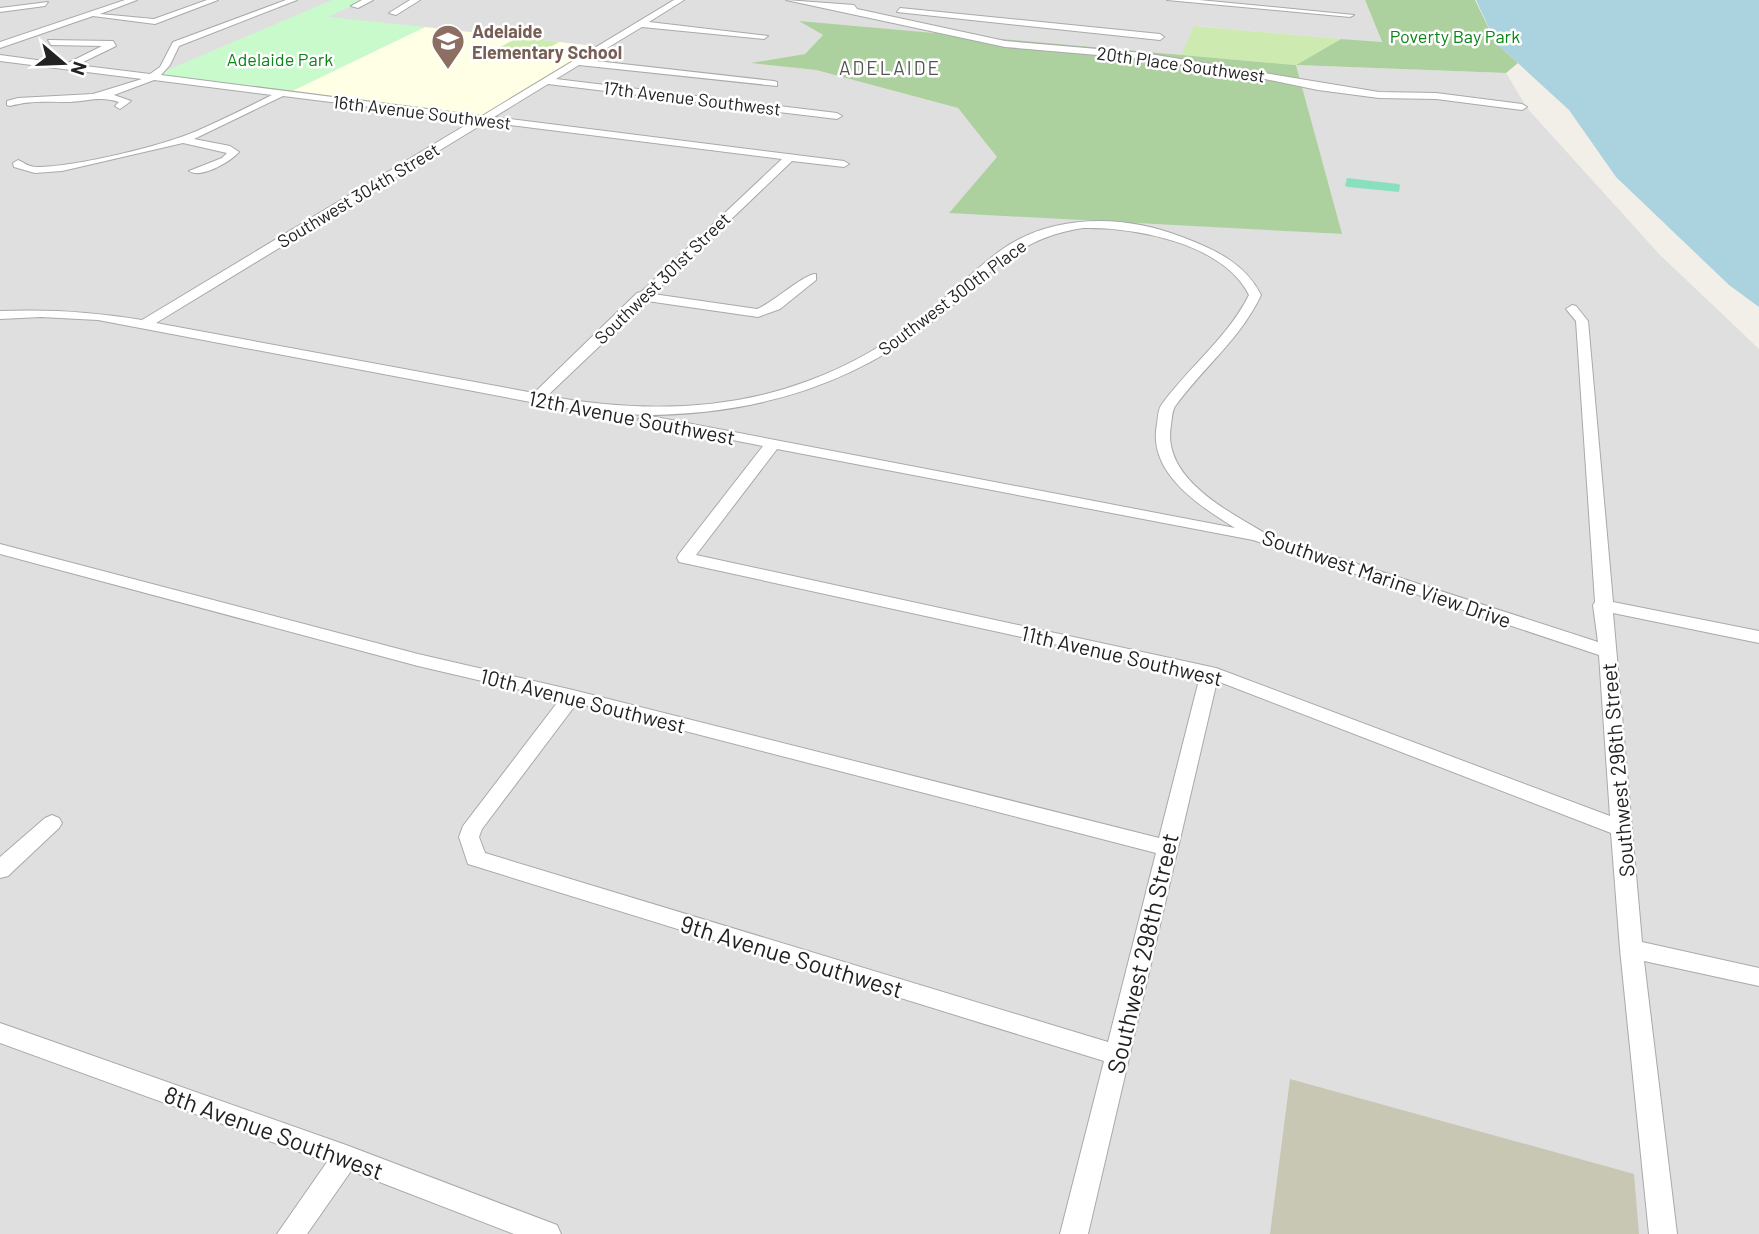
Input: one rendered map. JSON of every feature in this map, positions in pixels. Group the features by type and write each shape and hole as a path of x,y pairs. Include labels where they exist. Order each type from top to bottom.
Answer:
{"street":[{"path":"3,0 10,8"},
{"path":"0,46 62,22 133,0"},
{"path":"90,15 155,23 214,0"},
{"path":"10,103 32,98 73,99 105,94 151,77 164,68 171,49 176,44 293,0"},
{"path":"355,6 369,0"},
{"path":"393,13 416,0"},
{"name":"Southwest 304th Street","path":"144,325 680,0"},
{"path":"790,0 843,8 885,9 1160,37"},
{"path":"1171,0 1350,15"},
{"path":"0,10 44,2 62,22"},
{"name":"20th Place Southwest","path":"843,8 1005,44 1144,56 1231,69 1318,88 1379,95 1436,96 1522,107"},
{"path":"641,24 765,36"},
{"path":"0,37 17,39"},
{"path":"51,42 113,44 68,66"},
{"name":"16th Avenue Southwest","path":"0,58 844,164"},
{"path":"0,70 25,61"},
{"path":"577,62 774,84"},
{"name":"17th Avenue Southwest","path":"547,81 837,116"},
{"path":"105,94 126,101 120,106"},
{"path":"18,163 19,167 31,170 62,168 183,140 281,94"},
{"path":"183,140 232,150 234,153 226,160 194,171"},
{"name":"Southwest 301st Street","path":"536,399 641,296 789,158"},
{"name":"Southwest 300th Place","path":"581,406 627,411 690,410 724,407 789,392 865,361 938,311 1019,243 1039,234 1077,225 1097,224 1163,234"},
{"name":"Southwest Marine View Drive","path":"1163,234 1222,260 1245,277 1255,295 1245,316 1167,407 1161,438 1164,453 1192,490 1213,507 1262,538 1607,651"},
{"path":"641,296 758,313 776,306 812,277"},
{"name":"Southwest 296th Street","path":"1572,309 1581,321 1631,949 1663,1234"},
{"name":"12th Avenue Southwest","path":"0,315 74,313 144,325 581,406 1262,538"},
{"name":"11th Avenue Southwest","path":"772,444 685,558 1210,672 1623,829"},
{"name":"10th Avenue Southwest","path":"0,549 418,660 573,696 1167,848"},
{"path":"1602,605 1759,637"},
{"name":"Southwest 298th Street","path":"1074,1234 1210,672"},
{"name":"9th Avenue Southwest","path":"573,696 479,815 469,837 476,858 1117,1055"},
{"path":"0,870 52,823"},
{"path":"1631,949 1759,977"},
{"name":"8th Avenue Southwest","path":"0,1033 346,1157 547,1234"},
{"path":"291,1234 346,1157"}],"shaded area":[{"path":"0,0 341,0 167,75 23,59 483,120 602,47 326,17 364,0 1365,0 1382,43 1195,26 1179,60 801,22 823,35 805,54 755,63 816,70 958,108 998,157 950,212 1341,234 1296,65 1506,73 1527,108 1660,255 1759,349 1759,1234 0,1234"},
{"name":"Adelaide Elementary School","path":"425,27 603,47 483,120 286,94"},
{"path":"1290,1079 1634,1174 1639,1234 1270,1234"}],"green space":[{"name":"Adelaide Park","path":"332,0 364,0 328,17 425,27 286,94 151,77"},
{"name":"Poverty Bay Park","path":"1365,0 1475,0 1496,43 1518,63 1506,73 1296,65 1341,39 1382,42"},
{"path":"799,21 1296,65 1342,234 949,213 997,157 958,108 816,70 751,63 805,54 823,35"},
{"path":"1194,26 1341,39 1296,65 1181,55"},
{"path":"519,37 559,42 530,59 487,54"},
{"path":"1347,178 1398,184 1399,192 1348,187 1345,186"}],"water":[{"path":"1476,0 1759,0 1759,307 1729,285 1616,177 1569,110 1496,43"}],"place":[{"name":"Adelaide Elementary School","path":"448,71"}],"district":[{"name":"ADELAIDE","path":"890,67"}]}
